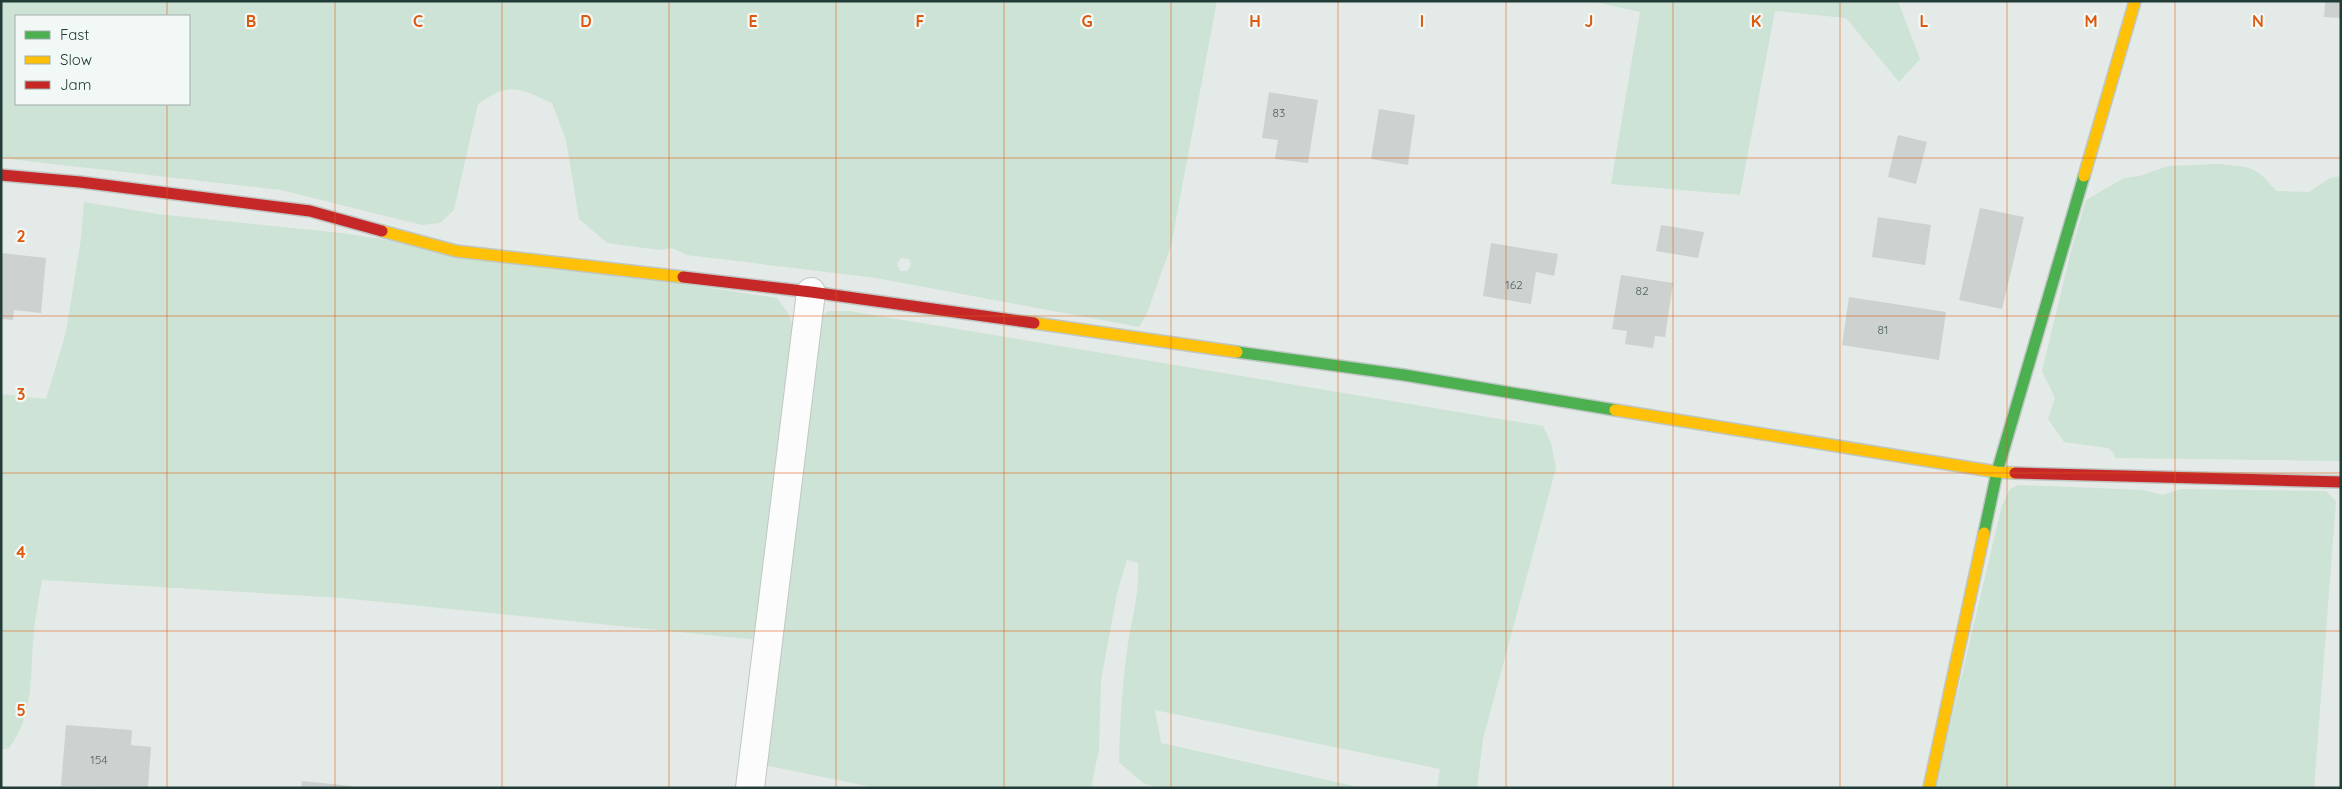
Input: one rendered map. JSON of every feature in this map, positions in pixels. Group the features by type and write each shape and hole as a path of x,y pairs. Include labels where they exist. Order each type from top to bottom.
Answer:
{"street":[{"path":"1929,788 1997,472 2135,1"},
{"path":"1,175 80,182 310,211 456,251 811,292 1404,376 1997,472 2341,482"},
{"path":"750,788 811,292"}],"green space":[{"path":"1,1 1217,1 1171,246 1147,313 1139,327 876,278 687,255 672,248 660,250 607,243 579,219 566,140 552,103 515,89 498,92 478,104 454,210 440,223 422,225 281,190 1,158","holes":["901,258 909,259 911,265 907,271 900,271 897,264"]},
{"path":"1590,1 1898,1 1920,59 1899,82 1846,18 1775,11 1740,195 1611,184 1640,12"},
{"path":"2218,164 2251,169 2263,176 2276,191 2309,192 2330,178 2341,176 2341,461 2115,458 2114,453 2108,448 2064,442 2048,419 2055,398 2042,371 2071,251 2086,200 2124,178 2140,176 2169,166"},
{"path":"84,202 158,214 341,233 777,298 788,313 793,327 759,640 342,598 42,580 34,630 30,692 27,707 17,735 9,748 1,750 1,394 46,399 66,332 81,238"},
{"path":"829,311 849,311 1543,426 1551,443 1556,468 1483,739 1477,788 1437,788 1440,769 1155,710 1161,743 1363,788 1159,788 1143,783 1119,762 1124,678 1138,574 1138,563 1127,560 1117,593 1101,681 1099,749 1091,788 877,788 764,765 817,317"},
{"path":"2018,485 2143,490 2163,495 2181,489 2326,491 2336,501 2314,788 1935,788 2002,505 2010,489"}],"building":[{"path":"2325,1 2341,1 2341,18 2324,17"},
{"path":"1269,92 1318,100 1308,163 1275,159 1278,140 1262,138"},
{"path":"1379,109 1415,115 1408,165 1371,159"},
{"path":"1898,135 1927,142 1916,184 1888,177"},
{"path":"1980,208 2024,217 2002,309 1959,300"},
{"path":"1878,217 1931,225 1925,265 1872,257"},
{"path":"1661,225 1704,232 1698,258 1656,251"},
{"path":"1491,243 1558,254 1554,276 1536,272 1531,304 1483,296"},
{"path":"1,253 46,258 41,313 14,310 13,320 1,319"},
{"path":"1621,275 1673,283 1665,337 1655,336 1653,348 1625,344 1627,331 1612,329"},
{"path":"1849,297 1946,312 1939,360 1842,345"},
{"path":"66,725 132,730 131,745 151,747 148,787 61,786"},
{"path":"302,781 352,786 352,788 301,788"}],"traffic: fast":[{"path":"1984,533 1997,472 2084,176"},
{"path":"1237,352 1404,375 1615,410"}],"traffic: slow":[{"path":"2084,176 2135,1"},
{"path":"382,231 456,251 683,277"},
{"path":"1034,323 1237,352"},
{"path":"1615,410 1997,472 2015,473"},
{"path":"1929,788 1984,533"}],"traffic: jam":[{"path":"1,175 80,182 310,211 382,231"},
{"path":"683,277 811,292 1034,323"},
{"path":"2015,473 2341,482"}]}
